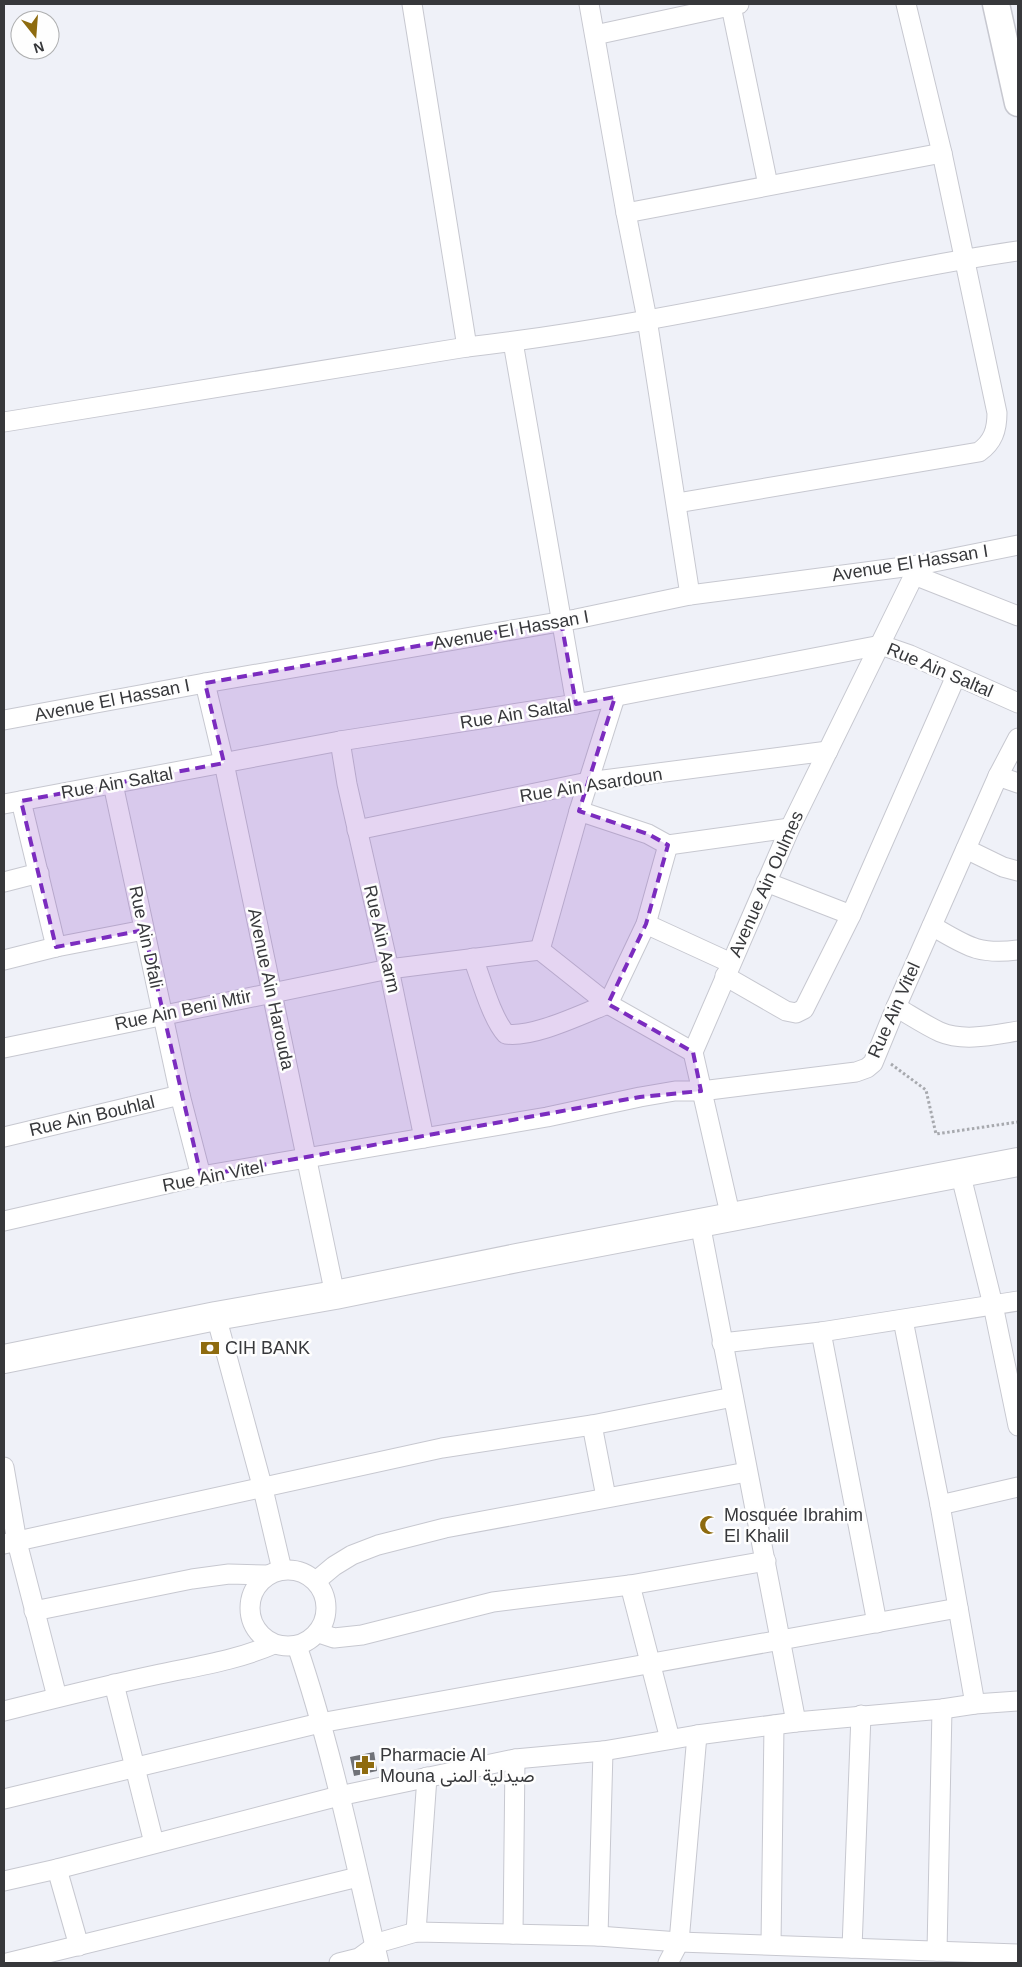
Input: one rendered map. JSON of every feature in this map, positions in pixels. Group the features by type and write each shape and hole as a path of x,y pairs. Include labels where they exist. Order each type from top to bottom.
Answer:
{"main road":[{"path":"4,1359 216,1316 335,1295 1018,1162"}],"street":[{"path":"412,4 467,348"},
{"path":"589,4 647,319 690,595"},
{"path":"677,503 979,452 989,445 997,423 997,413 942,153 906,4"},
{"path":"996,4 1018,103"},
{"path":"596,35 735,5 768,185"},
{"path":"626,212 942,153"},
{"path":"4,422 513,342 647,319 963,259 1018,251"},
{"path":"513,342 576,704"},
{"name":"Avenue El Hassan I","path":"4,720 561,621 690,595 916,570 1018,545"},
{"path":"916,570 1018,616"},
{"name":"Avenue Ain Oulmes","path":"693,1052 790,828 916,570"},
{"name":"Rue Ain Saltal","path":"12,802 340,741 615,697 881,644 1018,703"},
{"path":"646,924 728,969 786,1011 800,1012 808,1004 851,914 956,676"},
{"name":"Avenue Ain Harouda","path":"205,683 224,763 335,1295"},
{"path":"615,697 579,811 540,950 608,1004 693,1052 731,1218"},
{"name":"Rue Ain Vitel","path":"4,1221 202,1176 546,1117 640,1097 675,1091 701,1090 856,1072 873,1063 896,1006 998,776 1018,738"},
{"name":"Rue Ain Aarm","path":"340,741 357,830 389,969 424,1138"},
{"name":"Rue Ain Asardoun","path":"357,830 588,782 828,751"},
{"path":"998,776 1018,783"},
{"name":"Rue Ain Dfali","path":"113,784 180,1095 202,1176"},
{"path":"12,802 39,873 56,947"},
{"path":"579,811 648,834 668,846 790,828"},
{"path":"473,958 495,1016 506,1034 518,1035 539,1030 608,1004 646,924 668,846"},
{"path":"966,849 1018,872"},
{"path":"4,882 39,873"},
{"path":"766,882 851,914"},
{"path":"932,926 966,946 984,952 1018,950"},
{"path":"4,960 56,947 144,930"},
{"name":"Rue Ain Beni Mtir","path":"4,1048 389,969 540,950"},
{"path":"896,1006 942,1032 961,1037 1018,1031"},
{"name":"Rue Ain Bouhlal","path":"4,1136 180,1095"},
{"path":"960,1172 1014,1390 1018,1426"},
{"path":"700,1223 796,1722"},
{"path":"722,1343 821,1332 1018,1301"},
{"path":"216,1316 263,1489 275,1572"},
{"path":"902,1320 940,1504 975,1704"},
{"path":"821,1332 877,1623"},
{"path":"10,1543 263,1489 442,1448 592,1424 733,1397"},
{"path":"592,1424 606,1497"},
{"path":"4,1467 10,1543 34,1611 57,1697"},
{"path":"316,1581 334,1566 352,1555 378,1545 445,1528 747,1472"},
{"path":"940,1504 1018,1486"},
{"path":"319,1633 334,1638 362,1635 493,1602 630,1585 766,1561"},
{"path":"4,1711 57,1697 236,1658 274,1644 297,1646 319,1633 326,1613 325,1595 316,1581 301,1571 229,1574 192,1579 34,1611"},
{"path":"274,1644 260,1635 251,1620 249,1603 255,1587 275,1572"},
{"path":"630,1585 670,1739"},
{"path":"4,1799 134,1766 320,1723 958,1608"},
{"path":"297,1646 339,1796 377,1955"},
{"path":"114,1684 154,1843"},
{"path":"4,1881 339,1796 515,1759 603,1751 697,1734 796,1722 1018,1700"},
{"path":"937,1951 942,1709"},
{"path":"852,1948 861,1715"},
{"path":"771,1944 774,1726"},
{"path":"668,1963 678,1942 697,1734"},
{"path":"598,1936 603,1751"},
{"path":"513,1934 515,1759"},
{"path":"416,1932 427,1777"},
{"path":"57,1869 79,1946"},
{"path":"7,1963 358,1877"},
{"path":"339,1963 377,1955 391,1938 416,1932 598,1936 678,1942 1018,1954"}],"path":[{"path":"876,1053 926,1090 936,1134 1018,1122"}],"highlighted area":[{"path":"561,621 576,704 615,697 579,811 648,834 668,845 646,924 608,1004 693,1052 701,1091 640,1097 201,1176 144,930 56,947 21,801 224,763 205,683"}],"building":[{"path":"374,1752 377,1771 354,1776 350,1757"}],"place":[{"name":"CIH BANK","path":"210,1348"},
{"name":"Mosquée Ibrahim El Khalil","path":"709,1525"},
{"name":"Pharmacie Al Mouna صيدلية المنى","path":"365,1765"}]}
